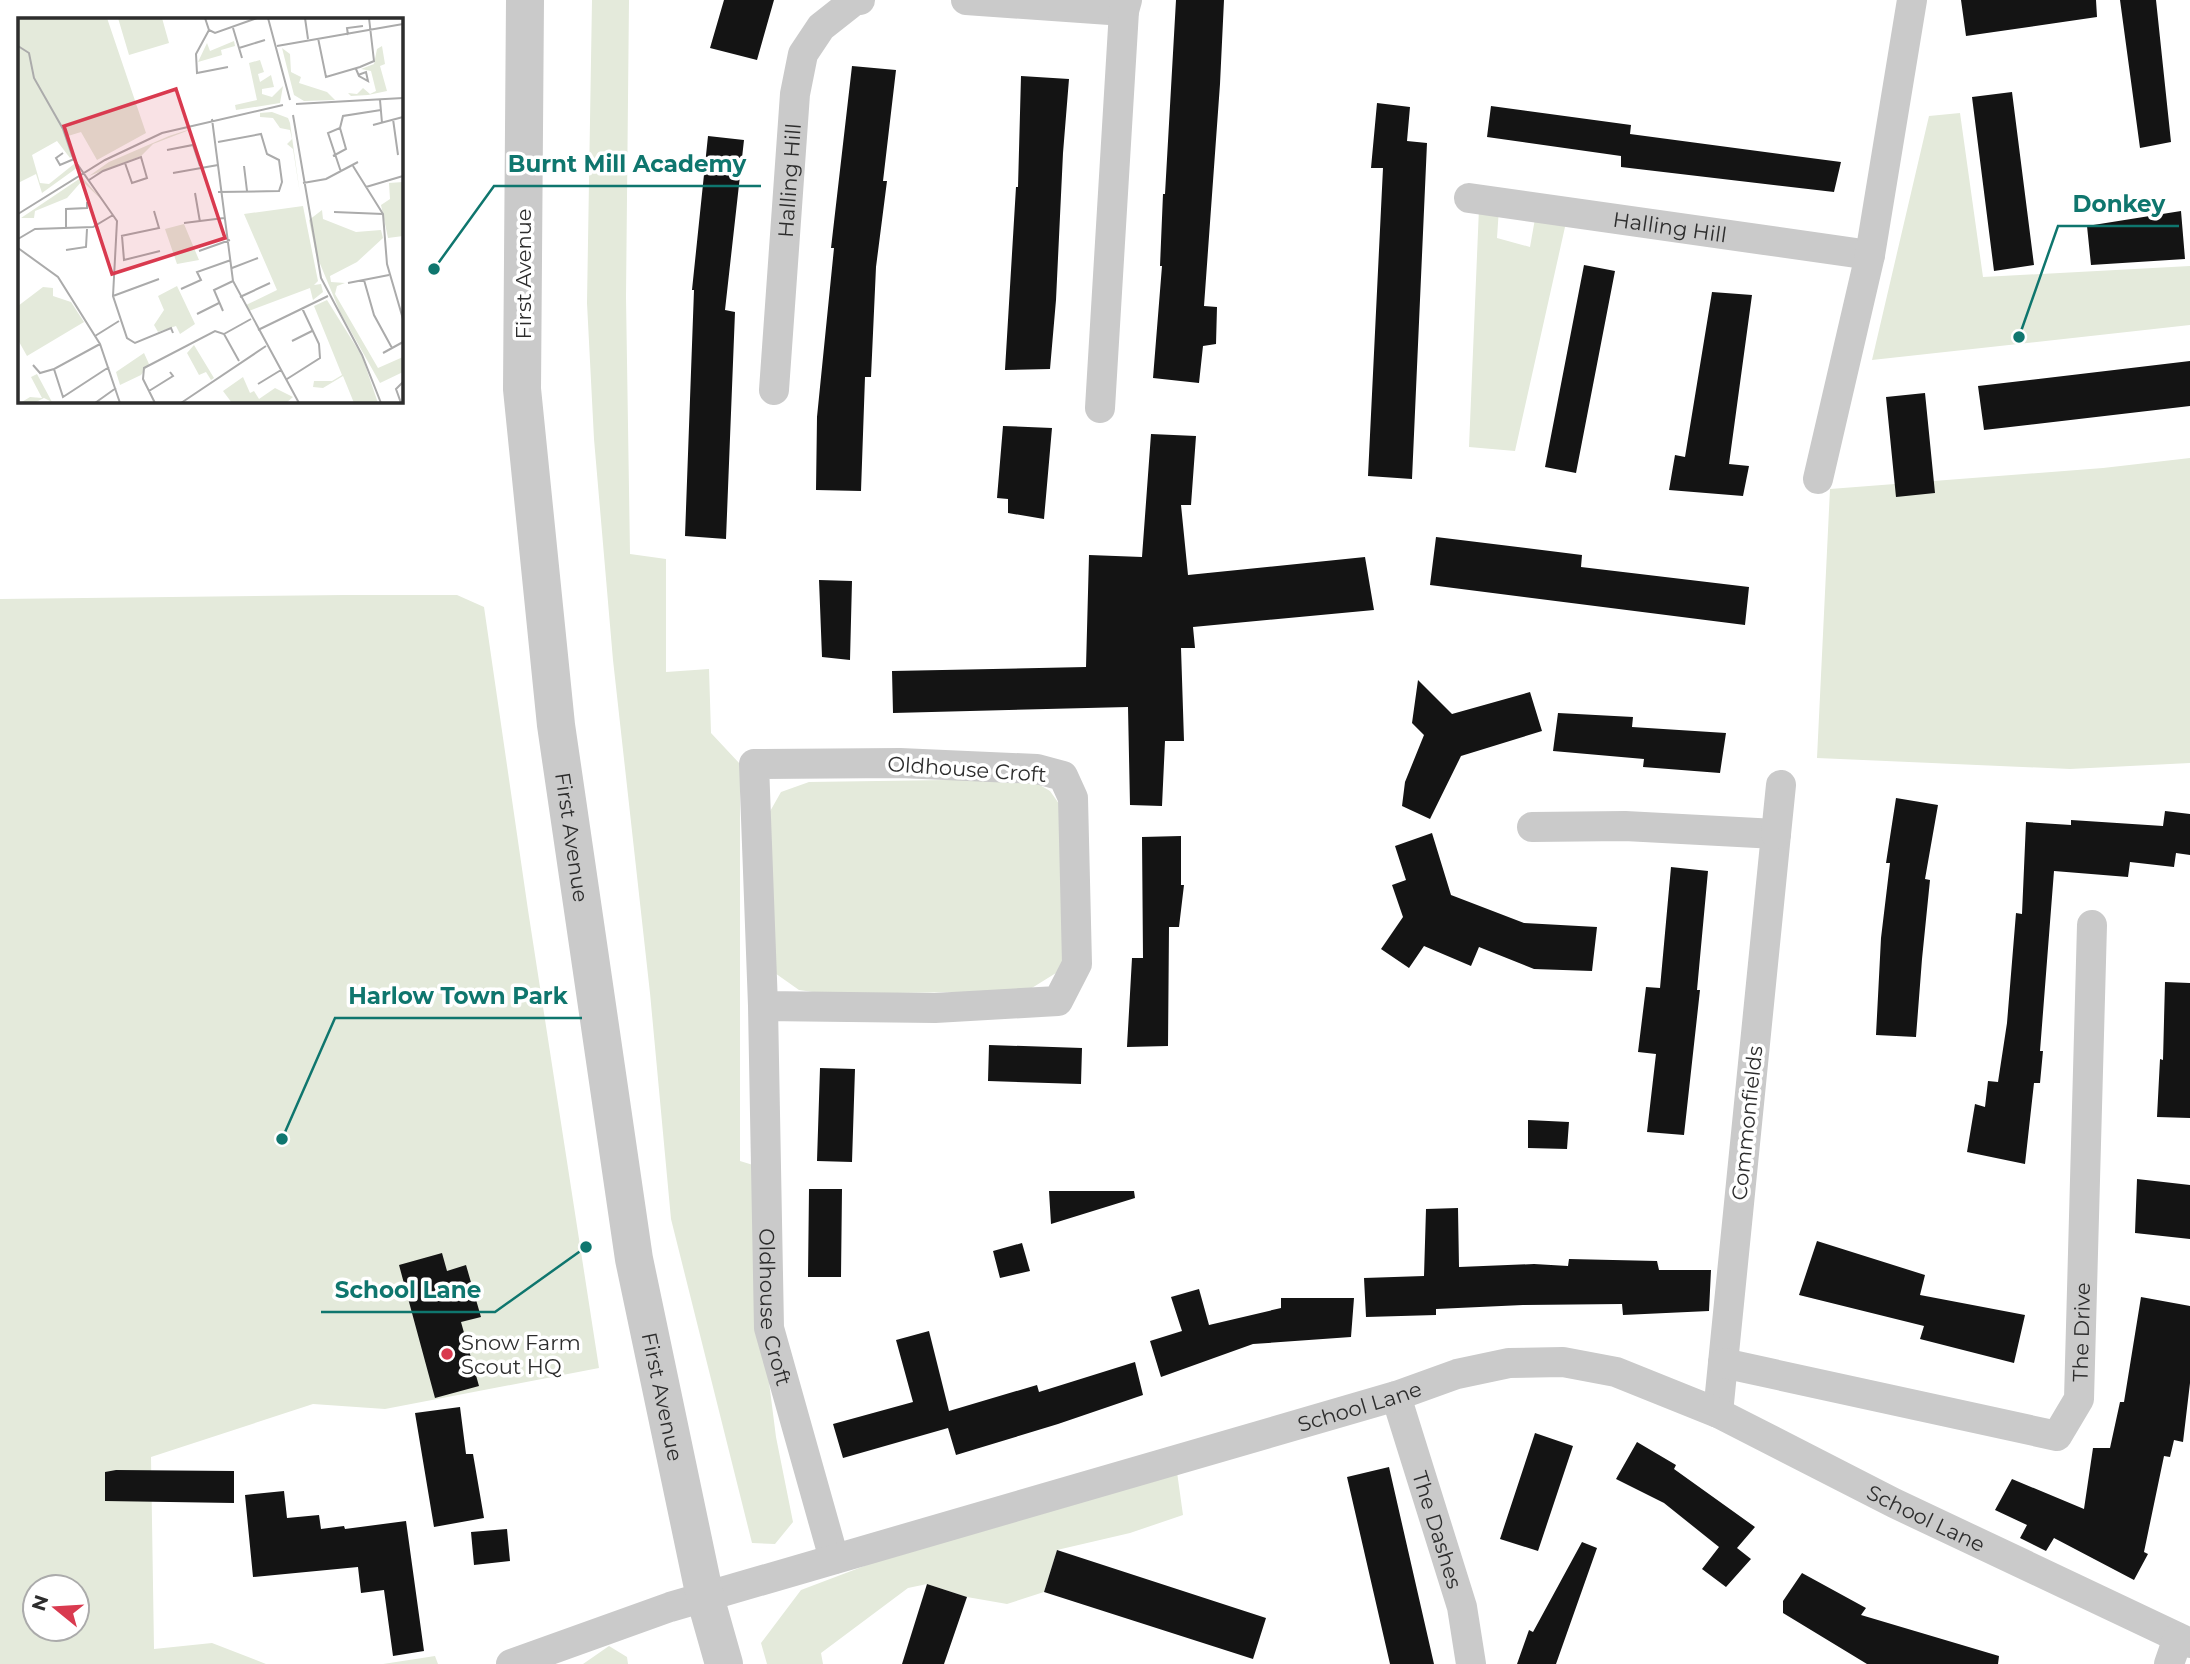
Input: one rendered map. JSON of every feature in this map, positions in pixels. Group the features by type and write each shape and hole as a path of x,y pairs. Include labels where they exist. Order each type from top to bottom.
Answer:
{"street":[{"name":"First Avenue","path":"525,0 522,388 556,725 634,1259 705,1597 724,1664"},
{"name":"Halling Hill","path":"774,390 795,94 803,54 821,27 854,1 860,0"},
{"path":"966,0 1125,6 1100,408"},
{"path":"1818,479 1870,255 1912,0"},
{"name":"Halling Hill","path":"1469,198 1870,255"},
{"name":"Oldhouse Croft","path":"763,1006 935,1008 1058,1001 1077,964 1073,798 1063,775 1037,769 900,763 754,764 763,1006 769,1328 834,1559"},
{"name":"Commonfields","path":"1718,1413 1781,785"},
{"path":"1532,827 1625,826 1776,834"},
{"name":"The Drive","path":"1723,1363 2057,1436 2078,1399 2092,925"},
{"name":"School Lane","path":"511,1664 705,1597 1396,1396 1457,1374 1508,1363 1563,1362 1616,1372 1718,1413 2179,1648"},
{"name":"The Dashes","path":"1396,1396 1462,1607 1471,1664"}],"green space":[{"path":"592,0 629,0 626,297 630,554 666,559 666,672 709,669 711,733 740,764 740,1161 753,1165 758,1296 776,1437 793,1522 775,1544 752,1543 671,1219 650,993 613,660 594,439 587,303"},
{"path":"1960,113 1983,277 2190,266 2190,325 1872,360 1929,116"},
{"path":"1479,208 1499,208 1497,238 1530,247 1536,213 1567,218 1515,451 1469,447"},
{"path":"2190,458 2190,763 2070,769 1817,758 1830,489 2103,468"},
{"path":"457,595 484,607 599,1368 385,1409 313,1404 151,1457 154,1649 212,1643 266,1664 0,1664 0,599"},
{"path":"1015,779 1038,784 1050,791 1067,815 1068,953 1056,973 1027,991 827,994 799,990 765,966 764,822 781,792 809,782"},
{"path":"1177,1472 1183,1515 1130,1533 1057,1550 1044,1592 1007,1604 967,1597 927,1584 908,1588 821,1653 823,1664 767,1664 761,1643 801,1590 896,1554"},
{"path":"609,1646 627,1657 628,1664 583,1664"},
{"path":"435,1656 438,1664 383,1664"}],"building":[{"path":"724,0 774,0 757,60 710,48"},
{"path":"1176,0 1224,0 1204,306 1217,307 1216,344 1203,346 1199,383 1153,378 1162,266 1163,194"},
{"path":"1961,0 2096,0 2097,17 1966,36"},
{"path":"2120,0 2156,0 2171,142 2140,148"},
{"path":"852,66 896,70 883,181 887,181 876,267 871,377 865,377 861,491 816,490 817,417 834,248 831,248"},
{"path":"1021,76 1069,79 1050,369 1005,370 1018,187"},
{"path":"2012,92 2034,265 1994,271 1972,97"},
{"path":"1377,103 1410,107 1407,141 1427,143 1412,479 1368,476 1383,168 1371,168"},
{"path":"1491,106 1631,125 1630,134 1841,162 1834,192 1621,167 1621,156 1487,137"},
{"path":"708,136 744,140 725,310 735,312 726,539 685,536 692,290"},
{"path":"2181,211 2185,259 2091,265 2087,226"},
{"path":"1584,265 1615,271 1576,473 1545,467"},
{"path":"1712,292 1752,295 1729,464 1749,466 1743,496 1669,490 1675,455 1685,457"},
{"path":"2190,361 2190,406 1984,430 1978,386"},
{"path":"1925,393 1935,493 1896,497 1886,397"},
{"path":"1003,426 1052,428 1044,519 1008,513 1008,499 997,498"},
{"path":"1151,434 1196,436 1191,505 1181,505 1188,575 1365,557 1374,610 1193,627 1195,648 1181,648 1184,741 1165,741 1162,806 1130,805 1128,707 893,713 892,671 1086,667 1089,555 1142,557"},
{"path":"1436,537 1582,555 1581,567 1749,587 1745,625 1430,585"},
{"path":"819,580 852,581 850,660 822,657"},
{"path":"1418,680 1452,714 1530,692 1542,731 1461,756 1430,819 1402,806 1405,782 1424,735 1412,723"},
{"path":"1558,713 1633,717 1632,727 1726,733 1720,773 1643,767 1644,759 1553,751"},
{"path":"1896,798 1938,805 1925,879 1930,880 1916,1037 1876,1035 1881,938 1890,863 1886,863"},
{"path":"2165,811 2190,814 2190,855 2176,853 2174,867 2130,862 2128,877 2054,871 2040,1051 2043,1051 2040,1083 2034,1083 2025,1164 1967,1152 1975,1104 1985,1107 1988,1081 1998,1082 2007,1023 2016,913 2022,914 2026,822 2071,825 2071,820 2163,826"},
{"path":"1432,833 1451,895 1524,923 1597,927 1592,971 1534,969 1479,947 1471,966 1424,946 1409,968 1381,949 1403,917 1392,885 1406,880 1395,846"},
{"path":"1181,836 1181,885 1184,885 1179,927 1169,927 1168,1046 1127,1047 1132,958 1143,958 1142,837"},
{"path":"1671,867 1708,871 1697,990 1700,990 1684,1135 1647,1132 1656,1054 1638,1052 1646,987 1660,988"},
{"path":"2165,982 2190,983 2190,1118 2157,1117 2160,1059 2163,1060"},
{"path":"989,1045 1082,1048 1081,1084 988,1081"},
{"path":"820,1068 855,1069 852,1162 817,1161"},
{"path":"1528,1120 1569,1122 1567,1149 1528,1148"},
{"path":"2137,1179 2190,1185 2190,1239 2135,1233"},
{"path":"809,1189 842,1189 841,1277 808,1277"},
{"path":"1049,1191 1134,1191 1135,1198 1051,1224"},
{"path":"1458,1208 1459,1267 1534,1264 1568,1266 1569,1259 1657,1261 1659,1270 1711,1270 1709,1311 1623,1315 1622,1304 1523,1305 1436,1309 1436,1315 1366,1317 1364,1278 1424,1276 1426,1209"},
{"path":"1817,1241 1925,1275 1920,1295 2025,1315 2014,1363 1920,1339 1924,1326 1799,1295"},
{"path":"1022,1243 1030,1271 1000,1278 993,1251"},
{"name":"Snow Farm Scout HQ","path":"442,1253 447,1271 466,1265 481,1317 461,1322 479,1386 435,1398 399,1265"},
{"path":"1199,1289 1209,1325 1281,1308 1281,1298 1354,1298 1351,1337 1253,1344 1161,1377 1150,1341 1182,1331 1171,1297"},
{"path":"2141,1297 2190,1306 2190,1383 2183,1442 2174,1440 2170,1457 2164,1456 2144,1552 2148,1554 2134,1580 2054,1538 2046,1551 2020,1538 2027,1525 1995,1510 2012,1479 2084,1509 2093,1448 2110,1448 2120,1402 2124,1402"},
{"path":"929,1331 949,1411 1037,1385 1039,1392 1135,1362 1143,1395 956,1455 948,1428 843,1458 833,1424 913,1402 896,1340"},
{"path":"460,1407 466,1454 473,1454 484,1518 434,1527 415,1413"},
{"path":"1535,1433 1573,1446 1538,1551 1500,1539"},
{"path":"1637,1442 1676,1465 1674,1469 1755,1527 1737,1548 1751,1559 1726,1587 1702,1569 1719,1547 1664,1503 1616,1479"},
{"path":"1389,1467 1434,1664 1390,1664 1347,1477"},
{"path":"234,1471 234,1503 105,1501 105,1472"},
{"path":"284,1491 287,1518 319,1515 321,1529 344,1526 345,1529 406,1521 424,1651 393,1656 384,1590 361,1593 358,1567 253,1577 245,1495"},
{"path":"507,1529 510,1561 474,1565 471,1532"},
{"path":"1582,1542 1597,1548 1556,1664 1517,1664 1529,1630 1533,1632"},
{"path":"1057,1550 1266,1618 1253,1659 1044,1592"},
{"path":"1802,1573 1866,1608 1861,1615 1999,1656 1998,1664 1867,1664 1783,1613 1783,1601"},
{"path":"927,1584 967,1597 944,1664 902,1664"}],"place":[{"name":"Burnt Mill Academy","path":"434,269"},
{"name":"Donkey","path":"2019,337"},
{"name":"Harlow Town Park","path":"282,1139"},
{"name":"School Lane","path":"586,1247"},
{"name":"Snow Farm Scout HQ","path":"447,1354"}]}
